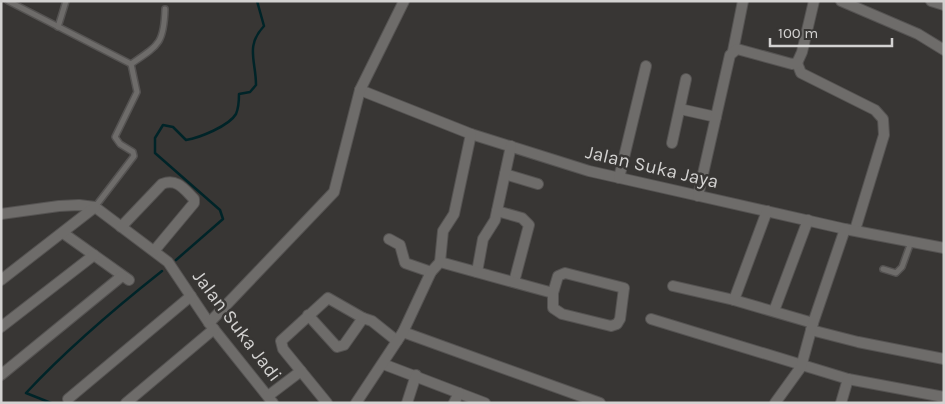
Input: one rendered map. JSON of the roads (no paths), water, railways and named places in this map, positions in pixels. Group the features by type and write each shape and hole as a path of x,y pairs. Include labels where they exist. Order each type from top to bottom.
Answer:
{"street":[{"path":"126,403 212,326 334,192 360,90 404,1"},
{"path":"698,196 743,1"},
{"path":"775,403 801,367 812,326 884,135 883,119 875,110 801,73 797,63 802,52 814,1"},
{"path":"841,1 918,34 944,50"},
{"path":"931,1 944,5"},
{"path":"733,51 738,49 792,64 797,63"},
{"path":"619,178 646,66"},
{"path":"672,143 686,80"},
{"name":"Jalan Suka Jaya","path":"360,90 471,134 619,178 944,248"},
{"path":"680,109 716,117"},
{"path":"356,403 384,364 400,336 431,272 440,262 444,231 454,214 471,134"},
{"path":"477,272 483,238 492,227 497,211 510,146"},
{"path":"505,174 538,184"},
{"path":"121,227 162,184 170,181 176,182 194,199 194,203 154,251"},
{"path":"1,214 79,204 96,207"},
{"path":"1,280 96,207"},
{"name":"Jalan Suka Jadi","path":"96,207 171,265 212,326 270,399"},
{"path":"497,211 522,218 529,225 514,282"},
{"path":"734,300 767,211"},
{"path":"774,311 808,220"},
{"path":"1,375 125,278 63,233"},
{"path":"390,239 400,244 404,262 431,272"},
{"path":"1,327 94,255"},
{"path":"440,262 553,293"},
{"path":"565,273 624,288 620,319 617,324 612,326 562,314 553,308 553,293 558,276 565,273"},
{"path":"673,286 774,311 858,342 944,359"},
{"path":"68,399 191,296"},
{"path":"327,403 283,349 281,341 328,298 400,336 594,402"},
{"path":"308,316 334,345 340,348 363,318"},
{"path":"651,319 801,367 848,379 944,398"},
{"path":"384,364 485,403"},
{"path":"270,399 300,371"},
{"path":"407,403 416,375"},
{"path":"841,403 848,379"},
{"path":"454,403 458,393"}],"lane":[{"path":"8,1 131,64"},
{"path":"58,27 66,1"},
{"path":"131,64 154,48 164,33 165,9"},
{"path":"96,207 134,156 133,152 120,144 115,137 137,92 131,64"},
{"path":"883,269 896,273 902,267 911,242"}],"waterway":[{"path":"176,260 223,219 220,210 155,153 155,138 163,125 173,127 186,140 192,139 221,127 236,114 239,94 250,92 256,85 253,47 258,33 264,26 257,1"},
{"path":"51,403 26,393 92,329 162,271"}]}
